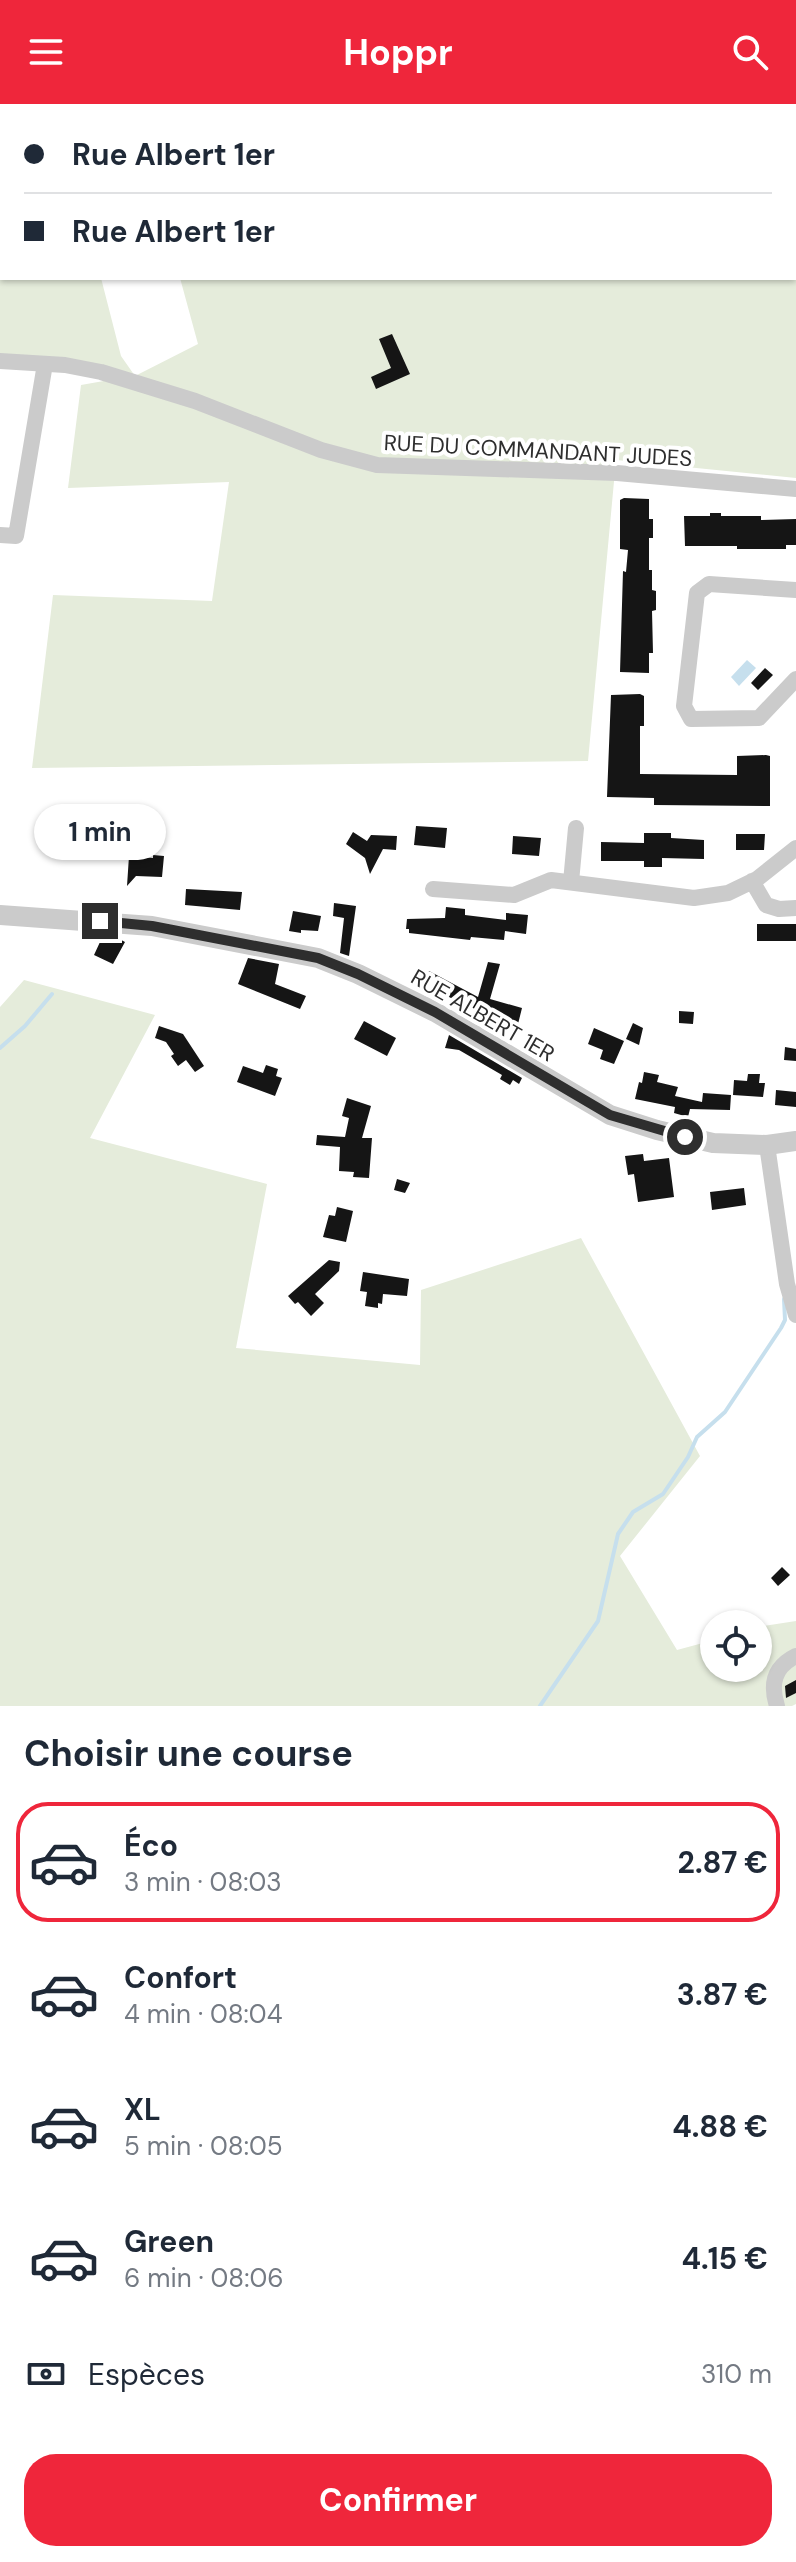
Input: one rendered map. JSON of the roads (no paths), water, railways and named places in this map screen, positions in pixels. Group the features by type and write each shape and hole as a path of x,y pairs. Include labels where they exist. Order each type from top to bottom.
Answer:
{"street":[{"name":"RUE DU COMMANDANT JUDES","path":"0,361 101,372 195,401 321,450 377,465 617,473 796,489"},
{"path":"0,535 16,536 45,364"},
{"path":"796,590 709,584 697,593 684,706 691,719 759,718 796,679"},
{"path":"571,882 576,828"},
{"path":"433,889 514,895 551,880 694,898 728,893 752,881 796,848"},
{"path":"752,881 766,905 779,909 796,908"},
{"name":"RUE ALBERT 1ER","path":"0,915 152,926 318,958 435,1012 610,1115 713,1143 767,1145 796,1141"},
{"path":"767,1145 787,1284 796,1315"},
{"path":"777,1706 773,1692 776,1675 796,1656"}],"water":[{"path":"747,660 756,668 739,686 731,677"}],"waterway":[{"path":"0,1048 25,1026 52,994"},
{"path":"540,1706 598,1621 618,1534 633,1512 663,1494 688,1457 697,1437 725,1412 781,1328 785,1320 784,1299"}]}
